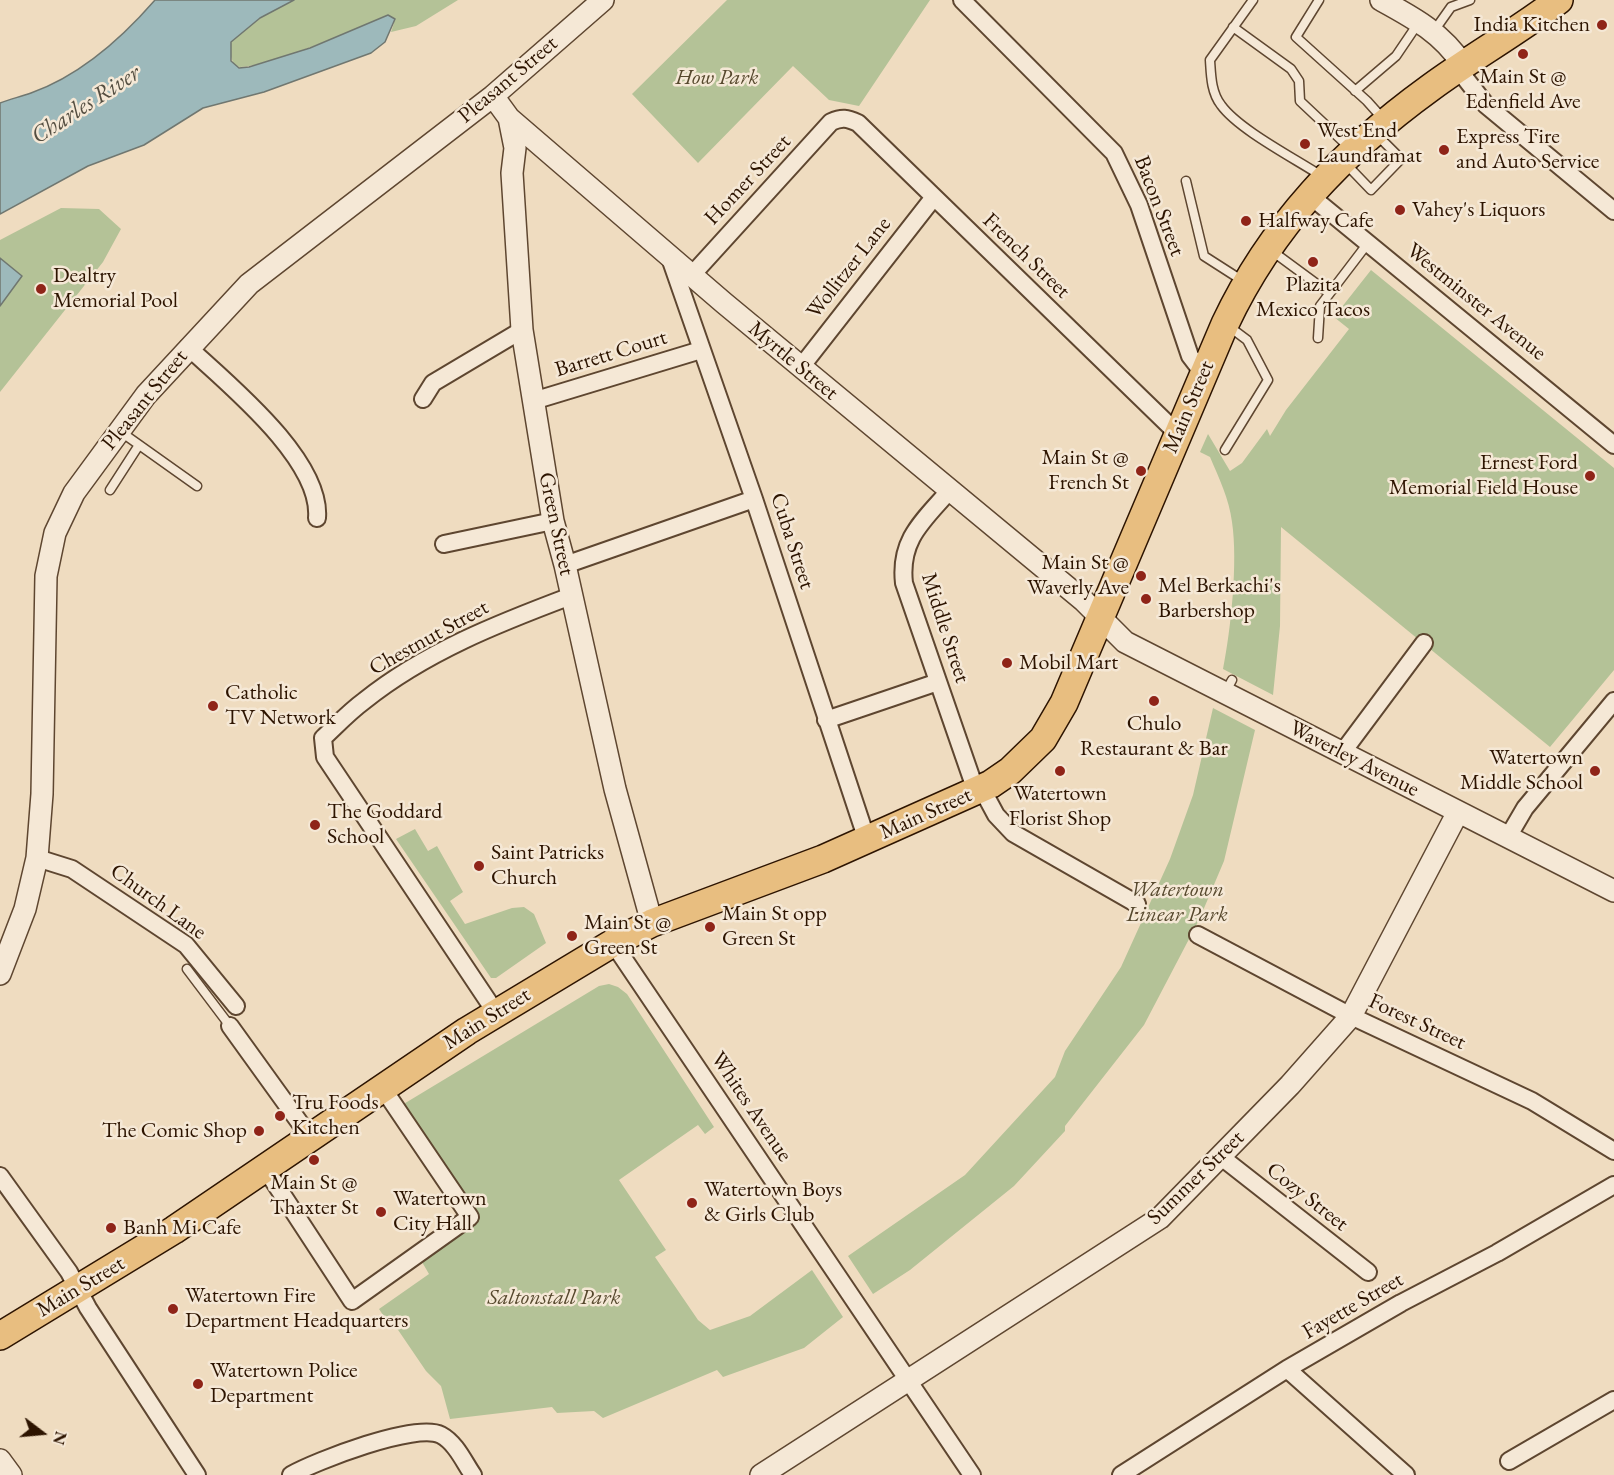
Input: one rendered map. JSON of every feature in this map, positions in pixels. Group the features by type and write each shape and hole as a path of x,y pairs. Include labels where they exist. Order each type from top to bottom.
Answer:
{"main road":[{"name":"Main Street","path":"0,1336 80,1289 496,1013 613,943 652,923 806,866 867,840 979,790 1010,771 1043,739 1064,703 1203,373 1246,283 1268,247 1332,171 1380,127 1558,0"}],"street":[{"name":"Pleasant Street","path":"0,974 26,909 37,858 42,794 46,589 50,549 57,525 74,493 118,430 227,304 265,270 493,96 603,0"},
{"name":"Bacon Street","path":"962,0 1114,153 1139,205 1190,356 1203,373"},
{"path":"1381,0 1427,26 1449,46 1486,105 1614,211"},
{"name":"Myrtle Street","path":"493,96 509,118 670,258 1084,601 1101,618"},
{"name":"Green Street","path":"509,118 515,148 512,173 522,330 553,521 615,789 652,923"},
{"name":"French Street","path":"841,118 858,123 1178,434"},
{"name":"Homer Street","path":"691,276 831,122 841,118"},
{"name":"Westminster Avenue","path":"1332,171 1368,243 1614,445"},
{"name":"Wollitzer Lane","path":"801,367 934,197"},
{"name":"Cuba Street","path":"670,258 754,498 867,840"},
{"path":"423,399 433,383 522,330"},
{"path":"188,347 249,402 276,432 313,488 318,505 317,518"},
{"name":"Barrett Court","path":"533,401 701,350"},
{"name":"Middle Street","path":"950,490 914,532 905,549 902,564 904,583 979,790"},
{"path":"565,565 754,498"},
{"path":"444,544 553,521"},
{"name":"Chestnut Street","path":"496,1013 325,757 323,738 364,701 430,657 503,621 571,596"},
{"name":"Waverley Avenue","path":"1101,618 1125,642 1229,687 1342,753 1614,891"},
{"path":"1342,753 1424,643"},
{"path":"826,720 938,682"},
{"path":"1508,837 1525,808 1614,701"},
{"path":"979,790 996,815 1013,833 1137,904"},
{"name":"Summer Street","path":"761,1475 1160,1218 1290,1085 1351,1016 1458,812"},
{"name":"Church Lane","path":"37,858 72,869 186,945 236,1006"},
{"name":"Forest Street","path":"1198,936 1351,1016 1532,1101 1614,1151"},
{"name":"Whites Avenue","path":"613,943 972,1475"},
{"path":"231,1026 310,1137"},
{"path":"265,1168 352,1301 470,1217 382,1087"},
{"name":"Cozy Street","path":"1220,1156 1368,1272"},
{"path":"0,1176 80,1289 92,1315 197,1475"},
{"name":"Fayette Street","path":"1121,1475 1287,1369 1401,1303 1497,1253 1614,1185"},
{"path":"1287,1369 1406,1475"},
{"path":"1509,1461 1614,1400"},
{"path":"291,1475 354,1448 432,1432 449,1441 473,1475"},
{"path":"0,1460 11,1475"}],"lane":[{"path":"1253,0 1209,60 1212,82 1220,104 1239,122 1371,190 1401,159 1355,91 1296,37 1319,0"},
{"path":"1355,91 1451,7 1470,0"},
{"path":"1233,27 1291,69 1299,81 1300,101 1332,171"},
{"path":"1186,181 1204,256 1246,283"},
{"path":"1318,338 1320,306 1368,243"},
{"path":"1268,247 1329,293"},
{"path":"1225,324 1247,340 1268,380 1225,450"},
{"path":"118,430 197,486"},
{"path":"110,490 140,445"},
{"path":"187,969 231,1026"}],"green space":[{"path":"294,0 458,0 416,26 391,32 394,23 388,15 285,56 246,67 234,66 229,50 231,42 260,18"},
{"name":"How Park","path":"727,0 930,0 859,106 829,100 793,66 698,163 632,94"},
{"name":"Dealtry Memorial Pool","path":"61,208 99,209 121,229 103,262 0,392 0,240"},
{"path":"1371,270 1614,468 1614,670 1550,747 1281,527 1280,626 1273,695 1223,669 1233,596 1234,538 1231,513 1220,481 1210,457 1200,452 1208,434 1230,471 1242,463 1267,429 1270,436 1286,410 1349,329 1334,317"},
{"name":"Watertown Linear Park","path":"1213,708 1255,730 1224,861 1199,920 1144,1025 1065,1126 1065,1131 1014,1186 910,1270 873,1294 848,1256 965,1175 1055,1077 1065,1051 1121,967 1170,859 1193,795"},
{"path":"415,829 428,851 437,846 463,892 450,901 465,924 512,908 524,907 534,914 546,943 496,978 491,978 396,839"},
{"name":"Saltonstall Park","path":"609,984 627,994 714,1127 705,1134 698,1125 619,1180 666,1250 655,1257 698,1320 710,1330 750,1316 812,1270 843,1317 804,1348 723,1377 717,1370 603,1418 594,1411 557,1413 552,1407 450,1419 441,1386 426,1371 394,1324 387,1321 379,1309 429,1274 422,1262 479,1219 402,1105 599,986"}],"water":[{"name":"Charles River","path":"155,0 294,0 260,18 231,42 231,61 239,68 310,48 388,15 395,19 385,42 371,53 264,92 203,108 144,145 88,166 0,214 0,103 49,86 83,66 114,42"},
{"path":"0,258 22,276 0,306"}],"place":[{"name":"India Kitchen","path":"1602,25"},
{"name":"Main St @ Edenfield Ave","path":"1523,54"},
{"name":"West End Laundramat","path":"1305,144"},
{"name":"Express Tire and Auto Service","path":"1444,150"},
{"name":"Vahey's Liquors","path":"1400,210"},
{"name":"Halfway Cafe","path":"1246,221"},
{"name":"Plazita Mexico Tacos","path":"1313,262"},
{"name":"Dealtry Memorial Pool","path":"41,289"},
{"name":"Main St @ French St","path":"1141,471"},
{"name":"Ernest Ford Memorial Field House","path":"1590,476"},
{"name":"Main St @ Waverly Ave","path":"1141,576"},
{"name":"Mel Berkachi's Barbershop","path":"1146,599"},
{"name":"Mobil Mart","path":"1007,663"},
{"name":"Chulo Restaurant & Bar","path":"1154,701"},
{"name":"Catholic TV Network","path":"213,706"},
{"name":"Watertown Florist Shop","path":"1060,771"},
{"name":"Watertown Middle School","path":"1595,771"},
{"name":"The Goddard School","path":"315,825"},
{"name":"Saint Patricks Church","path":"479,866"},
{"name":"Main St opp Green St","path":"710,927"},
{"name":"Main St @ Green St","path":"572,936"},
{"name":"Tru Foods Kitchen","path":"280,1116"},
{"name":"The Comic Shop","path":"259,1131"},
{"name":"Main St @ Thaxter St","path":"314,1160"},
{"name":"Watertown Boys & Girls Club","path":"692,1203"},
{"name":"Watertown City Hall","path":"381,1212"},
{"name":"Banh Mi Cafe","path":"111,1228"},
{"name":"Watertown Fire Department Headquarters","path":"173,1309"},
{"name":"Watertown Police Department","path":"198,1384"}]}
